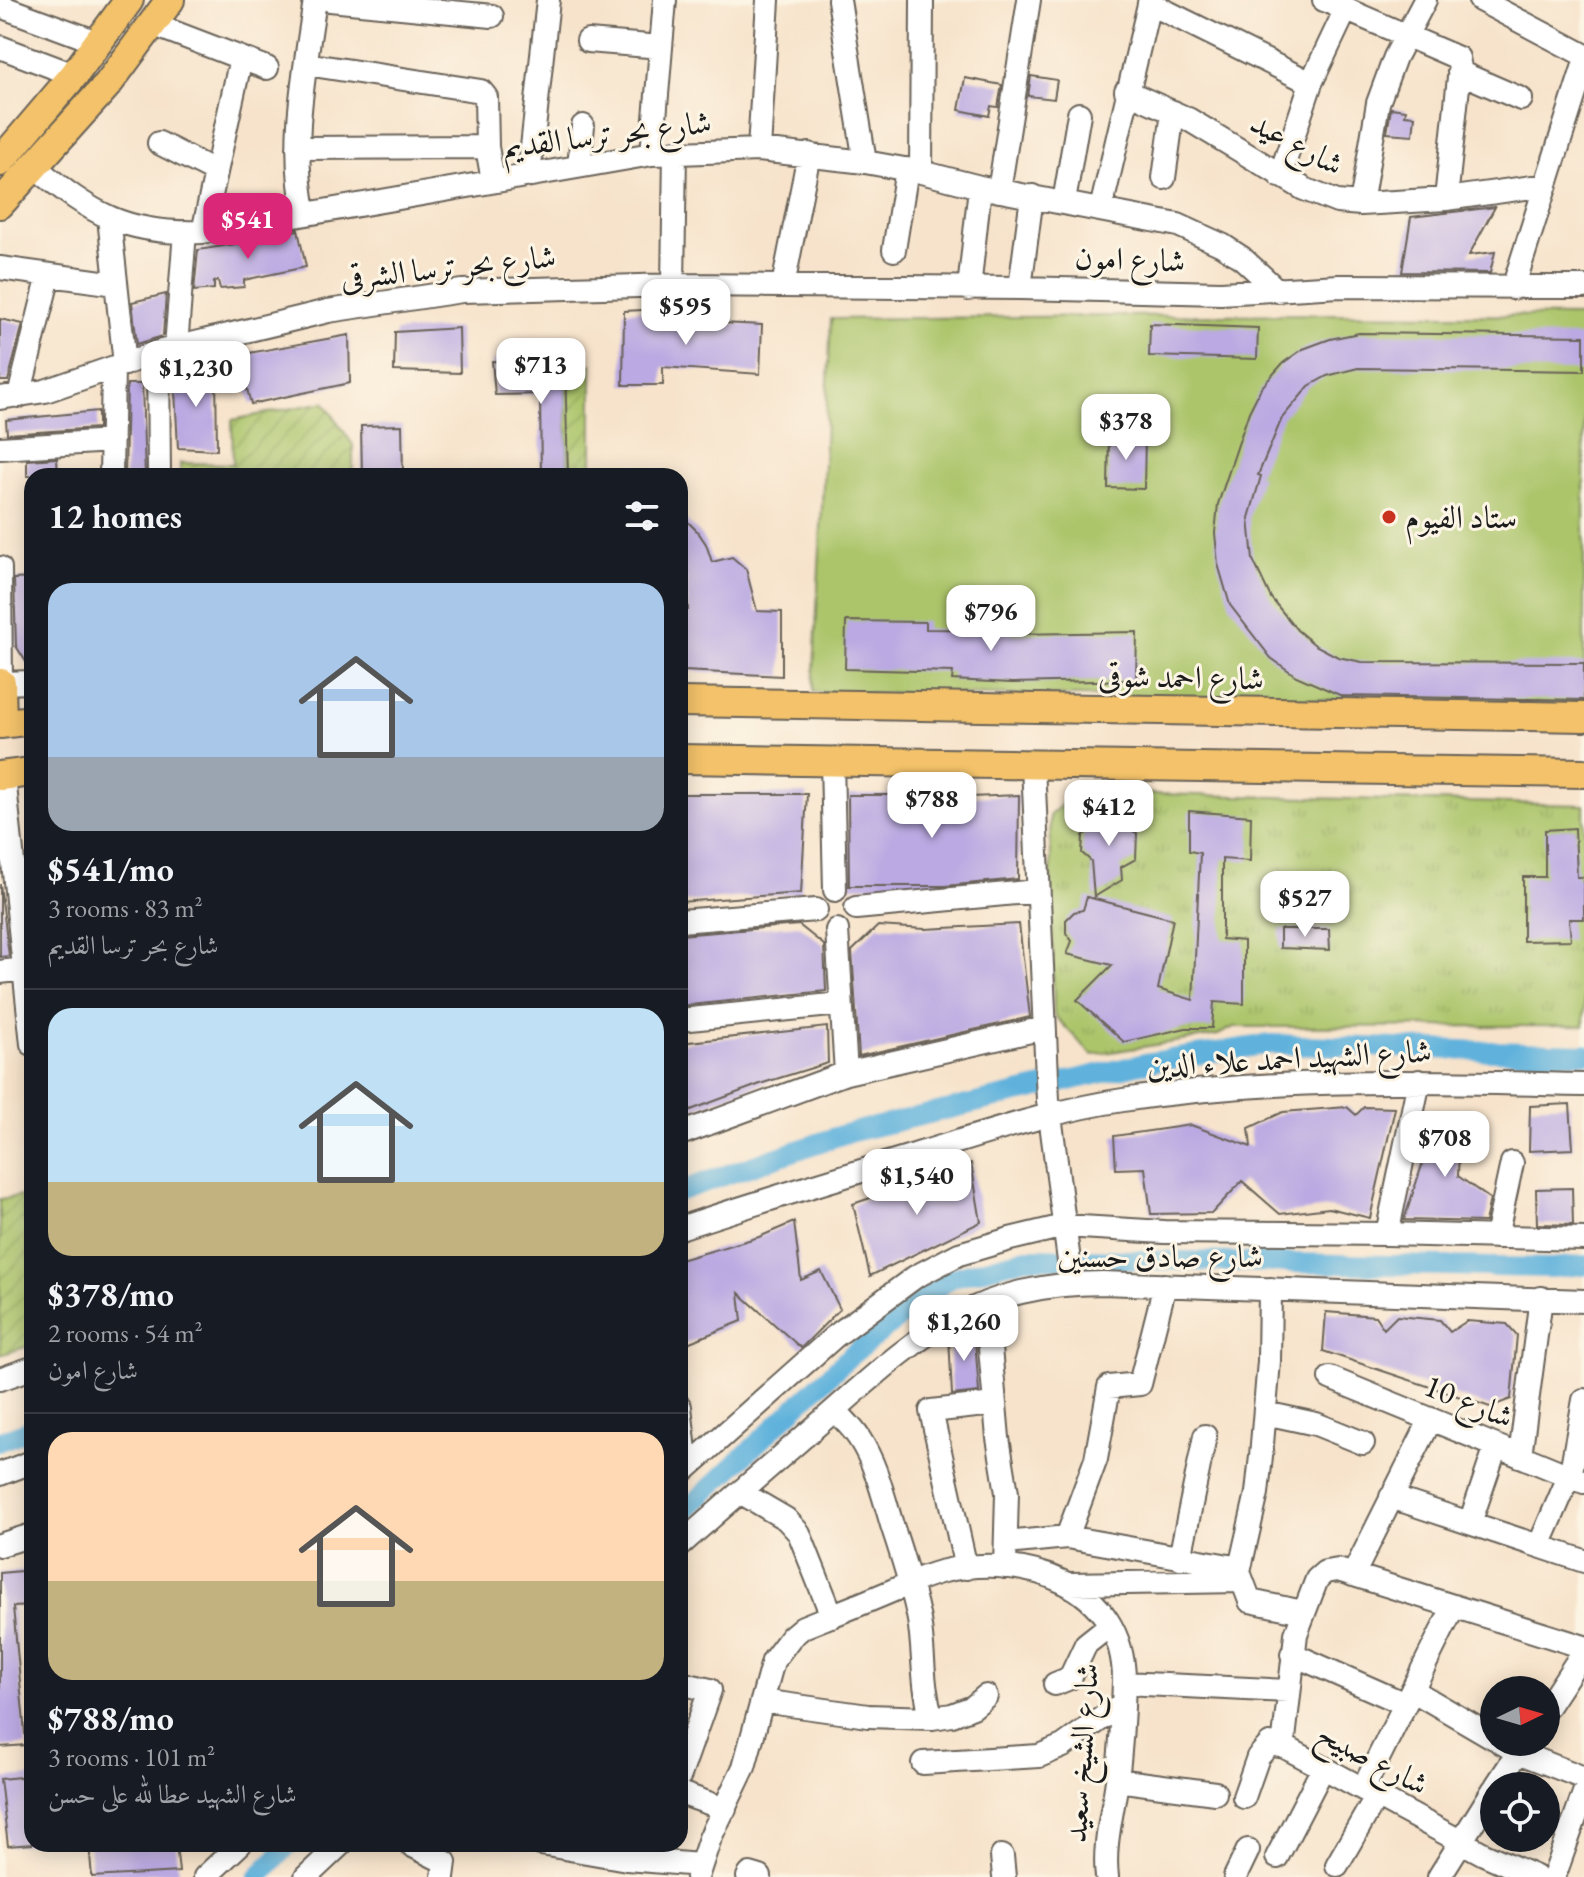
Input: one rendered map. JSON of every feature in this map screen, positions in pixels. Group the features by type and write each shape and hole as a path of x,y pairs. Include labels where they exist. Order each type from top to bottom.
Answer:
{"main road":[{"path":"0,162 74,75 129,0"},
{"path":"0,204 96,97 170,0"},
{"path":"96,44 97,55 103,62 120,66"},
{"path":"74,75 90,81 96,97"},
{"path":"1,683 1,724 24,721"},
{"name":"شارع احمد شوقى","path":"688,702 1584,717"},
{"path":"688,759 1584,773"},
{"path":"2,776 24,773"}],"street":[{"path":"305,214 299,181 298,148 315,0"},
{"path":"330,0 492,16"},
{"path":"529,175 548,0"},
{"path":"652,154 665,0"},
{"path":"759,150 768,0"},
{"path":"839,0 865,162"},
{"path":"894,250 914,171 922,0"},
{"path":"969,289 1029,0"},
{"path":"1324,0 1454,55 1460,62 1446,199"},
{"path":"1361,204 1378,103 1406,35 1425,0"},
{"path":"1480,0 1584,55"},
{"path":"1521,22 1528,0"},
{"path":"1101,209 1149,1 1311,83"},
{"path":"0,6 96,44"},
{"path":"1280,176 1311,83 1346,9"},
{"path":"152,24 267,68"},
{"path":"588,41 661,47"},
{"path":"0,47 74,75"},
{"path":"160,468 167,349 194,232 216,172 241,58"},
{"path":"306,64 483,92 486,97 487,147 493,181"},
{"path":"1513,288 1584,65"},
{"path":"1459,72 1521,99"},
{"name":"شارع عيد","path":"1126,91 1173,112 1314,194 1337,202 1361,204 1446,199 1546,185"},
{"path":"1164,178 1173,112"},
{"path":"1064,202 1079,114"},
{"path":"579,166 583,126"},
{"path":"159,143 216,172"},
{"path":"298,148 487,147"},
{"name":"شارع بحر ترسا القديم","path":"35,167 76,201 109,218 145,229 194,232 675,151 759,150 809,154 914,171 990,189 1154,219 1200,234 1242,258 1278,291"},
{"path":"673,285 675,151"},
{"path":"783,286 809,154"},
{"path":"1020,288 1032,196"},
{"path":"109,218 116,284 119,366 111,468"},
{"path":"0,268 116,284"},
{"path":"10,397 49,275"},
{"name":"شارع امون","path":"673,285 1221,293 1339,286 1584,287"},
{"name":"شارع بحر ترسا الشرقى","path":"10,397 71,383 167,349 328,311 395,299 462,291 673,285"},
{"path":"0,448 112,441"},
{"path":"0,568 1,683 24,682"},
{"path":"832,761 835,890"},
{"path":"1033,765 1049,1107 1071,1278"},
{"path":"2,776 24,938"},
{"path":"835,890 847,893 856,908 849,926 837,930 825,927 816,910 820,899 835,890"},
{"path":"856,908 1038,891"},
{"path":"688,920 816,910"},
{"path":"837,930 846,1073"},
{"path":"0,972 24,969"},
{"path":"688,1019 841,1004"},
{"path":"688,1131 846,1073 1045,1035"},
{"path":"1387,1234 1419,1081"},
{"name":"شارع الشهيد احمد علاء الدين","path":"688,1225 1049,1107 1222,1087 1314,1082 1584,1085"},
{"path":"1496,1237 1512,1163"},
{"name":"شارع صادق حسنين","path":"688,1467 834,1337 915,1277 959,1254 1065,1234 1387,1234 1584,1239"},
{"name":"شارع صادق حسنين","path":"688,1538 928,1331 986,1303 1071,1278 1165,1285 1584,1301"},
{"path":"1067,1537 1096,1459 1109,1387 1140,1384 1165,1285"},
{"path":"1270,1289 1265,1413 1257,1493 1240,1574 1250,1601 1303,1612"},
{"path":"1520,1456 1541,1298"},
{"path":"986,1303 994,1404 1007,1493 1005,1567"},
{"path":"0,1379 24,1371"},
{"name":"شارع 10","path":"1330,1378 1576,1479"},
{"path":"1539,1546 1576,1479 1584,1400"},
{"path":"966,1568 931,1411 994,1404"},
{"path":"835,1410 858,1436 871,1459 911,1584 923,1648 924,1692 932,1718"},
{"path":"1265,1413 1316,1424 1363,1443"},
{"path":"1431,1419 1353,1575 1584,1649 1560,1687"},
{"path":"1180,1558 1205,1436"},
{"path":"1470,1523 1496,1446"},
{"path":"0,1474 24,1465"},
{"path":"740,1492 786,1519 799,1533 832,1616"},
{"path":"1391,1497 1584,1561"},
{"path":"1006,1543 1067,1537 1180,1558 1240,1574"},
{"path":"0,1545 24,1538"},
{"name":"شارع الشيخ سعيد","path":"699,1871 710,1838 744,1767 768,1675 780,1649 803,1627 937,1573 966,1568 1005,1567 1036,1572 1070,1584 1097,1606 1110,1625 1121,1653 1123,1693 1117,1780 1106,1853 1107,1877"},
{"name":"شارع صبيح","path":"1353,1575 1331,1570 1320,1575 1314,1583 1292,1654 1285,1747 1461,1841 1494,1869 1536,1877"},
{"path":"1070,1584 1240,1574"},
{"path":"1337,1865 1409,1697 1454,1606"},
{"path":"1055,1684 1070,1678 1086,1644 1110,1625"},
{"path":"1292,1654 1409,1697 1480,1731"},
{"path":"688,1685 710,1690 688,1752"},
{"path":"923,1763 1039,1756 1063,1746 1123,1693 1289,1691"},
{"path":"762,1701 868,1716 932,1718 973,1707 986,1696"},
{"path":"1244,1797 1261,1751 1270,1744 1285,1747"},
{"path":"1537,1756 1584,1778"},
{"path":"1277,1857 1323,1768"},
{"path":"1117,1780 1215,1793"},
{"path":"1554,1877 1584,1793"},
{"path":"688,1796 725,1809"},
{"path":"1439,1877 1480,1811"},
{"path":"1235,1877 1248,1850"},
{"path":"205,1877 232,1852"},
{"path":"306,1877 333,1852"},
{"path":"425,1852 445,1862 443,1877"},
{"path":"587,1852 699,1871"},
{"path":"748,1877 750,1874 760,1877"}],"green space":[{"path":"1309,314 1584,316 1584,704 813,692 831,319"},
{"path":"565,364 592,364 592,468 568,468"},
{"path":"324,402 353,445 353,468 180,468 180,463 233,464 232,420"},
{"path":"1076,792 1584,805 1584,1026 1234,1027 1218,1035 1092,1055 1054,1015 1050,815"},
{"path":"22,1196 24,1348 0,1355 0,1199"}],"building":[{"path":"1031,76 1057,80 1054,99 1028,96"},
{"path":"965,78 1002,85 998,107 991,106 989,116 959,110"},
{"path":"1391,108 1406,110 1405,115 1415,116 1413,135 1387,133"},
{"path":"1495,207 1469,255 1495,252 1490,273 1402,272 1411,217"},
{"path":"298,230 306,267 244,280 244,287 220,289 218,281 214,282 214,289 194,291 198,250"},
{"path":"166,294 163,336 137,344 132,302"},
{"path":"662,309 662,320 762,325 760,374 663,367 663,385 623,385 624,311"},
{"path":"0,319 23,324 8,381 0,381"},
{"path":"1150,324 1258,328 1257,359 1149,356"},
{"path":"459,328 460,373 394,371 395,332"},
{"path":"1359,333 1584,336 1584,371 1358,368 1327,376 1309,386 1282,418 1258,475 1261,476 1249,518 1253,560 1271,598 1297,630 1315,645 1338,657 1362,662 1584,663 1584,700 1342,696 1296,676 1271,658 1230,605 1218,564 1215,533 1218,504 1249,412 1261,388 1283,363 1303,349"},
{"path":"349,335 350,383 251,404 238,355"},
{"path":"492,361 565,364 568,468 541,468 540,394 495,395"},
{"path":"174,370 216,371 217,450 178,448"},
{"path":"127,384 142,384 145,468 125,468"},
{"path":"98,411 98,428 7,434 6,420"},
{"path":"402,425 403,468 362,468 361,426"},
{"path":"1109,434 1145,435 1144,489 1108,488"},
{"path":"57,458 58,468 27,468 27,460"},
{"path":"688,522 706,544 712,562 732,557 746,569 757,611 782,612 782,676 688,671"},
{"path":"24,578 24,659 16,646 14,579"},
{"path":"846,621 926,622 926,629 1012,630 1012,634 1137,632 1136,680 1012,683 952,680 953,672 845,669"},
{"path":"688,794 807,794 801,893 688,901"},
{"path":"848,795 945,795 945,798 1019,795 1018,879 945,886 849,886"},
{"path":"1108,806 1127,815 1127,828 1137,833 1136,859 1121,867 1122,880 1094,897 1091,861 1082,853 1083,836 1093,827 1092,816"},
{"path":"1189,811 1251,816 1250,861 1222,859 1222,939 1244,941 1244,1004 1214,1002 1212,1028 1186,1028 1124,1042 1077,1000 1112,965 1067,954 1072,941 1066,933 1066,920 1074,912 1083,910 1087,897 1173,919 1158,989 1193,1000 1200,853 1189,851"},
{"path":"1575,828 1577,877 1584,877 1584,919 1569,919 1571,940 1523,941 1523,877 1545,877 1545,830"},
{"path":"0,884 9,956 0,957"},
{"path":"1019,924 1030,1017 859,1056 852,951 878,926 925,929"},
{"path":"799,925 824,945 826,991 688,1005 688,934"},
{"path":"1280,929 1329,929 1330,950 1280,948"},
{"path":"827,1027 828,1063 688,1111 688,1042"},
{"path":"1570,1104 1573,1149 1529,1151 1530,1106"},
{"path":"1347,1107 1356,1115 1364,1107 1395,1108 1370,1218 1329,1208 1280,1214 1242,1181 1212,1213 1151,1214 1145,1168 1116,1169 1114,1136 1191,1125 1251,1147 1249,1128 1283,1112"},
{"path":"1432,1114 1460,1114 1458,1176 1490,1199 1485,1222 1404,1220 1425,1156 1421,1155"},
{"path":"971,1163 981,1222 870,1276 853,1204"},
{"path":"1572,1188 1573,1225 1537,1224 1536,1189"},
{"path":"794,1222 801,1280 821,1271 840,1309 801,1348 739,1293 742,1321 688,1343 688,1258 759,1237"},
{"path":"1326,1312 1375,1316 1384,1329 1397,1316 1440,1320 1450,1332 1467,1321 1507,1324 1517,1335 1511,1399 1490,1407 1323,1351"},
{"path":"974,1327 979,1392 952,1395 949,1337"},
{"path":"24,1571 24,1606 13,1607 24,1745 0,1747 0,1573"},
{"path":"24,1777 24,1845 8,1846 0,1779"},
{"path":"90,1852 177,1852 179,1872 92,1877"}],"waterway":[{"path":"688,1188 844,1134 1145,1063 1270,1044 1584,1054"},
{"path":"688,1508 850,1356 951,1278 1027,1258 1552,1268 1584,1265"},
{"path":"0,1441 24,1432"},
{"path":"258,1877 282,1852"}],"place":[{"name":"ستاد الفيوم","path":"1389,517"}]}
